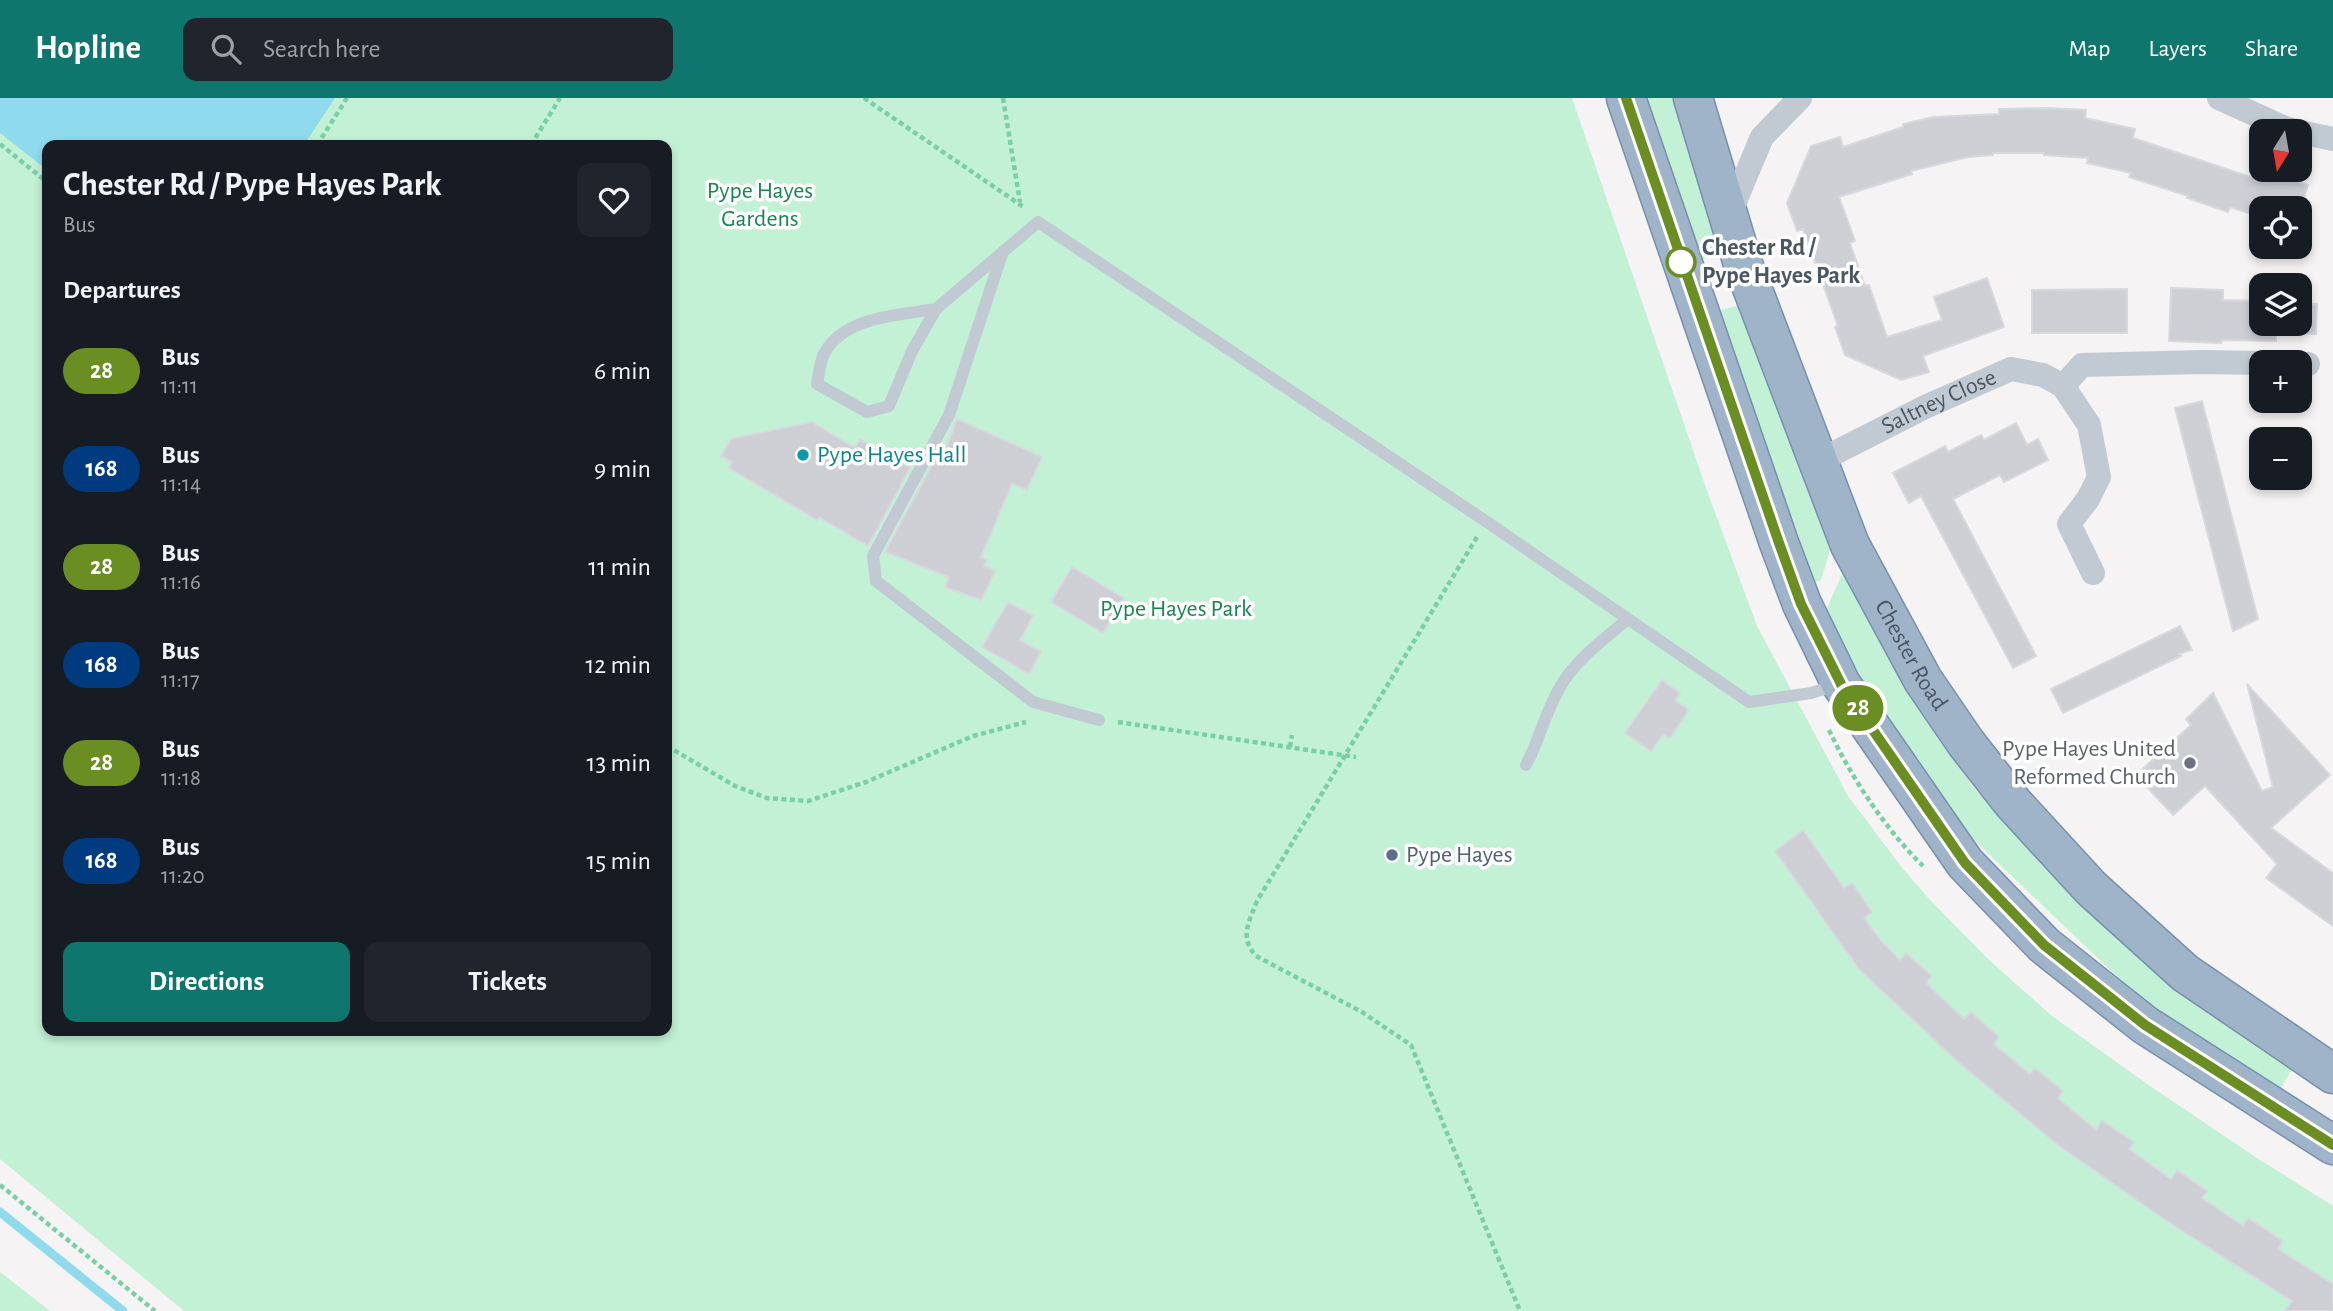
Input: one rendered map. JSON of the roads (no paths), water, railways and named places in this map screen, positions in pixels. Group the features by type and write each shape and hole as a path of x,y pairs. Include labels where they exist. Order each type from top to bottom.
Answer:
{"highway":[{"path":"1626,98 1801,604 1841,684 1965,863 2044,945 2145,1025 2333,1144"},
{"name":"Chester Road","path":"1693,98 1728,218 1817,462 1850,545 1923,680 1966,743 2013,803 2091,888 2185,973 2324,1068"},
{"path":"1688,283 1744,264"},
{"path":"2282,1112 2324,1068"}],"street":[{"path":"1728,218 1762,137 1800,98"},
{"path":"2220,98 2266,119"},
{"path":"2312,135 2333,139"},
{"path":"2093,573 2069,524 2088,499 2099,477 2089,425 2063,386 2082,365 2249,363"},
{"name":"Saltney Close","path":"1817,462 1926,407 2011,369 2043,374 2063,386"}],"lane":[{"path":"936,309 872,320 841,333 824,352 817,384 867,412 889,406 912,351 936,309 1038,222 1487,522 1749,702 1811,693 1841,684"},
{"path":"1003,251 948,415 873,556 876,581 1033,702 1099,720"},
{"path":"1526,765 1559,688 1590,651 1628,619"}],"water":[{"path":"0,98 335,98 307,140 42,140 42,166 0,133"}],"waterway":[{"path":"0,1212 123,1311"}],"place":[{"name":"Chester Rd / Pype Hayes Park","path":"1681,262"},
{"name":"Pype Hayes Hall","path":"803,455"},
{"name":"Pype Hayes United Reformed Church","path":"2190,763"},
{"name":"Pype Hayes","path":"1392,855"}],"park label":[{"name":"Pype Hayes Gardens","path":"760,205"},
{"name":"Pype Hayes Park","path":"1176,609"}]}
